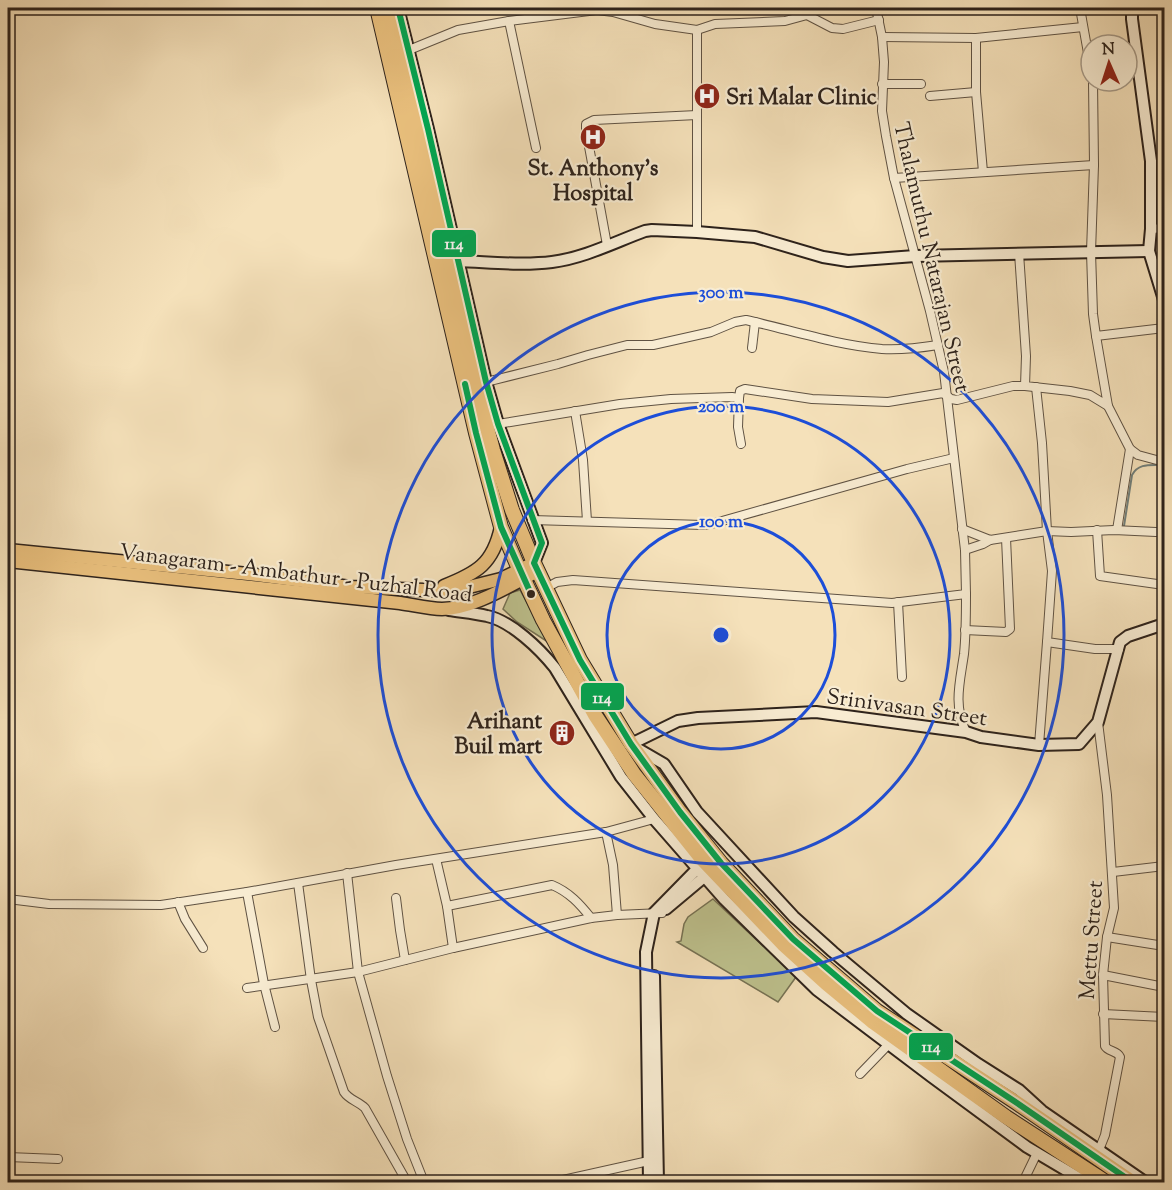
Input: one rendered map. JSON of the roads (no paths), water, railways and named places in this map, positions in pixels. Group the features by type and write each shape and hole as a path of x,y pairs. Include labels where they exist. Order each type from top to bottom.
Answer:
{"highway":[{"path":"377,8 476,433 501,527 547,627 595,715 634,774 709,866 783,944 873,1022 1006,1117 1106,1182"},
{"path":"389,8 448,254 473,373 493,450 512,510 580,660 631,744 680,812 709,866 878,1011 1100,1155 1132,1182"}],"main road":[{"path":"431,590 460,580 481,568 498,545 501,527"},
{"path":"8,550 248,574 350,587 448,591 521,574"},
{"name":"Vanagaram - Ambathur - Puzhal Road","path":"8,561 443,609"},
{"path":"443,609 488,597 521,574 536,567"}],"street":[{"path":"398,8 486,382 498,424 542,543 536,567"},
{"path":"798,8 832,28 843,29 879,20"},
{"name":"Thalamuthu Natarajan Street","path":"876,8 884,62 882,111 886,136 894,178 938,345 947,396 965,550 964,653 958,696 961,721 966,732"},
{"path":"1080,8 1084,33"},
{"path":"1132,8 1151,161 1149,251 1164,300"},
{"path":"409,50 458,30 597,10 613,12 655,24 697,30 715,24 785,21 807,15"},
{"path":"509,21 536,148"},
{"path":"882,37 976,38 1083,27"},
{"path":"697,30 697,232"},
{"path":"976,38 976,92 983,172"},
{"path":"882,84 921,84"},
{"path":"930,96 976,92"},
{"path":"1093,93 1094,165 1091,252 1096,336 1108,406 1130,449 1138,455 1164,462"},
{"path":"607,245 586,124 594,120 697,115"},
{"path":"894,178 1094,165"},
{"path":"1151,229 1164,228"},
{"path":"458,261 534,264 552,262 572,258 652,230 755,237 823,257 848,261 915,256 1149,251"},
{"path":"1019,253 1026,356 1025,386"},
{"path":"486,382 627,345 653,345 711,332 746,320 839,342 883,349 914,349 938,345"},
{"path":"752,348 755,322"},
{"path":"1096,336 1164,328"},
{"path":"741,444 738,427 739,398 740,392 745,389 812,399 888,402 944,393 951,399 957,400 1013,386 1025,386 1090,395 1108,406"},
{"path":"1036,387 1052,571 1039,745"},
{"path":"498,424 620,404 671,399 739,398"},
{"path":"575,411 584,460 587,521"},
{"path":"1118,530 1130,449"},
{"path":"532,520 715,524 954,458"},
{"path":"962,529 990,540"},
{"path":"1097,530 1100,576 1164,585"},
{"path":"965,550 990,540 1047,531 1156,532"},
{"path":"965,630 1006,632 1010,629 1006,538"},
{"path":"546,588 557,582 573,580 811,598 898,602 966,594"},
{"path":"898,602 902,677"},
{"name":"Vanagaram - Ambathur - Puzhal Road","path":"443,609 490,616 512,628 543,653 555,668 621,777 654,819 709,866 724,899 817,990 1037,1153 1086,1182"},
{"path":"1047,642 1095,649 1119,649 1120,642 1128,636 1164,624"},
{"name":"Srinivasan Street","path":"631,744 678,721 816,712 966,732 1039,745 1079,744 1098,722 1119,649"},
{"name":"Mettu Street","path":"1098,722 1107,795 1114,908 1107,938 1103,975 1105,1047 1120,1057 1100,1155"},
{"path":"631,744 664,764 697,812 794,917 832,952 907,1014 978,1064 1020,1090 1042,1111 1100,1155 1145,1182"},
{"path":"8,899 49,904 161,905 606,832 654,819"},
{"path":"606,832 613,865 617,915"},
{"path":"436,859 447,906 453,948"},
{"path":"658,1182 653,1160 646,952 658,913 709,866"},
{"path":"1113,872 1164,866"},
{"path":"347,873 358,972 403,1128 424,1182"},
{"path":"298,883 318,1017 344,1092 347,1097 365,1108 407,1182"},
{"path":"447,906 552,885 561,888 578,902 591,918"},
{"path":"247,892 264,984 275,1028"},
{"path":"396,898 405,960"},
{"path":"178,902 185,919 203,948"},
{"path":"247,988 358,972 453,948 591,918 658,913"},
{"path":"1107,938 1164,946"},
{"path":"1103,975 1164,987"},
{"path":"1103,1014 1164,1017"},
{"path":"860,1074 889,1044"},
{"path":"1023,1182 1037,1153"},
{"path":"8,1157 58,1158"},
{"path":"554,1182 653,1160"},
{"path":"649,1182 653,1160"}],"waterway":[{"path":"1124,526 1134,471 1147,465 1159,465"}],"place":[{"name":"Sri Malar Clinic","path":"707,96"},
{"name":"St. Anthony's Hospital","path":"593,137"},
{"name":"Arihant Buil mart","path":"562,733"}]}
